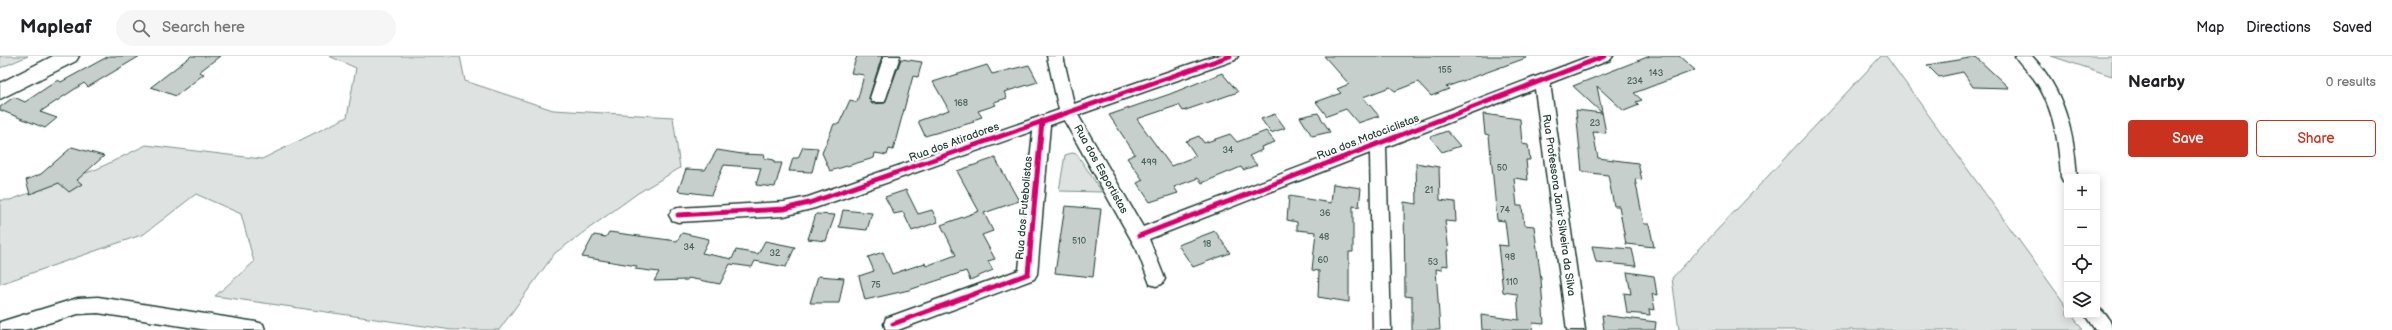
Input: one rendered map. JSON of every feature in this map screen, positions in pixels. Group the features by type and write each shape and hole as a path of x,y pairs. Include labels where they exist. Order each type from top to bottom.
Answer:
{"main road":[{"path":"0,92 68,56"}],"street":[{"path":"878,98 892,56"},
{"name":"Rua dos Esportistas","path":"1055,56 1061,88 1068,112 1146,249 1156,279"},
{"name":"Rua dos Atiradores","path":"678,215 784,209 809,203 1230,56"},
{"name":"Rua dos Motociclistas","path":"1139,236 1605,56"},
{"path":"2023,56 2045,82 2060,113 2069,174"},
{"name":"Rua Professora Janir Silveira da Silva","path":"1542,80 1576,330"},
{"name":"Rua dos Futebolistas","path":"893,324 1028,274 1042,121"},
{"path":"1378,144 1382,330"},
{"path":"0,330 78,306 98,305 197,325 256,330"},
{"path":"2096,318 2106,330"}],"shaded area":[{"path":"0,56 28,56 0,68"},
{"path":"329,56 460,56 465,81 553,110 673,117 680,168 638,193 555,253 499,330 452,330 215,296 254,262 241,214 196,194 144,234 0,284 0,200 10,200 97,169 146,145 262,159 347,117 356,68"},
{"path":"1881,56 1886,56 2064,303 2064,318 2074,318 2083,330 1679,330 1672,278"},
{"path":"2051,56 2112,56 2112,76"},
{"path":"1072,153 1077,154 1102,192 1059,191 1065,155"}],"building":[{"path":"109,56 140,56 88,87 84,83 40,112 57,118 45,128 0,110 0,107 14,97 25,102 58,80 61,82"},
{"path":"191,56 220,56 199,72 204,74 176,96 151,87"},
{"path":"857,56 882,56 869,98 872,104 885,103 901,59 922,62 918,77 913,76 893,150 889,149 887,155 875,153 874,158 830,171 822,153 834,124 839,124 850,100 857,102 864,75 851,73"},
{"path":"1324,56 1525,56 1526,58 1446,87 1449,89 1431,96 1418,82 1395,91 1390,87 1363,97 1379,116 1358,123 1346,109 1327,116 1316,102 1341,93 1337,89 1349,84"},
{"path":"1650,56 1679,56 1695,70 1634,93 1642,100 1636,102 1639,105 1624,111 1597,86 1606,133 1593,132 1598,158 1638,163 1642,180 1635,179 1644,224 1649,224 1654,247 1626,244 1619,206 1614,206 1608,175 1582,172 1576,110 1602,113 1573,86"},
{"path":"1976,57 2009,88 1973,87 1963,72 1939,77 1927,65"},
{"path":"987,65 992,74 1029,65 1038,82 1004,92 1007,98 994,102 996,105 978,111 982,117 973,120 974,122 925,136 918,121 949,110 933,82"},
{"path":"1222,73 1238,92 1183,111 1179,105 1137,119 1171,166 1196,156 1186,141 1199,136 1204,143 1230,134 1237,142 1266,131 1275,142 1261,147 1262,150 1249,156 1257,165 1243,170 1241,167 1202,183 1198,178 1174,187 1178,193 1150,202 1137,183 1143,180 1127,158 1135,154 1109,115 1170,94"},
{"path":"1318,113 1330,132 1312,136 1300,117"},
{"path":"1275,114 1285,128 1271,133 1261,119"},
{"path":"1483,114 1520,119 1522,144 1528,145 1530,160 1526,160 1528,180 1514,178 1517,206 1522,206 1524,225 1534,226 1541,279 1544,324 1533,323 1532,330 1482,330 1481,315 1519,320 1517,294 1503,292 1498,245 1508,246 1505,221 1497,220 1489,135 1485,134"},
{"path":"1447,131 1460,146 1442,152 1430,137"},
{"path":"72,147 104,156 77,180 82,184 69,192 59,183 30,194 26,180 41,174"},
{"path":"803,147 818,148 812,172 789,171 793,158 798,158"},
{"path":"717,150 742,154 765,155 764,158 774,160 774,163 782,163 775,187 756,185 761,168 724,165 711,195 678,191 686,169 705,170"},
{"path":"995,158 1019,201 984,213 993,231 982,235 995,259 988,261 993,270 970,280 966,271 909,290 865,300 859,276 874,271 868,257 883,252 892,274 925,263 926,266 956,255 941,225 979,211 957,171"},
{"path":"1416,163 1439,167 1440,200 1455,202 1456,222 1445,221 1449,251 1447,251 1448,266 1442,265 1442,270 1436,269 1440,330 1412,330 1412,297 1405,296 1404,202 1417,204"},
{"path":"1333,184 1361,188 1359,207 1353,206 1353,252 1349,252 1349,302 1318,297 1319,271 1312,270 1316,232 1297,230 1297,222 1287,220 1289,196 1331,203"},
{"path":"906,190 918,214 932,210 938,222 912,231 903,212 894,214 885,197"},
{"path":"1065,206 1101,209 1093,277 1055,273"},
{"path":"843,210 872,213 867,230 839,227"},
{"path":"816,214 835,215 826,241 808,239"},
{"path":"1215,231 1230,253 1193,267 1178,245"},
{"path":"609,232 677,241 682,233 709,239 702,253 732,259 736,250 758,254 765,241 795,247 786,267 755,261 752,267 730,264 720,284 688,278 687,280 654,281 659,272 635,269 637,266 582,257 594,235 606,237"},
{"path":"1592,246 1632,249 1636,266 1596,262"},
{"path":"1627,272 1654,276 1657,295 1652,294 1655,310 1649,309 1650,315 1627,313 1624,293 1631,294"},
{"path":"818,276 844,278 839,303 810,303"},
{"path":"1602,315 1656,322 1655,330 1604,330"}],"cycle path":[{"path":"678,215 784,209 809,203 1230,56"},
{"path":"1139,236 1605,56"},
{"path":"893,324 1028,274 1042,121"}]}
